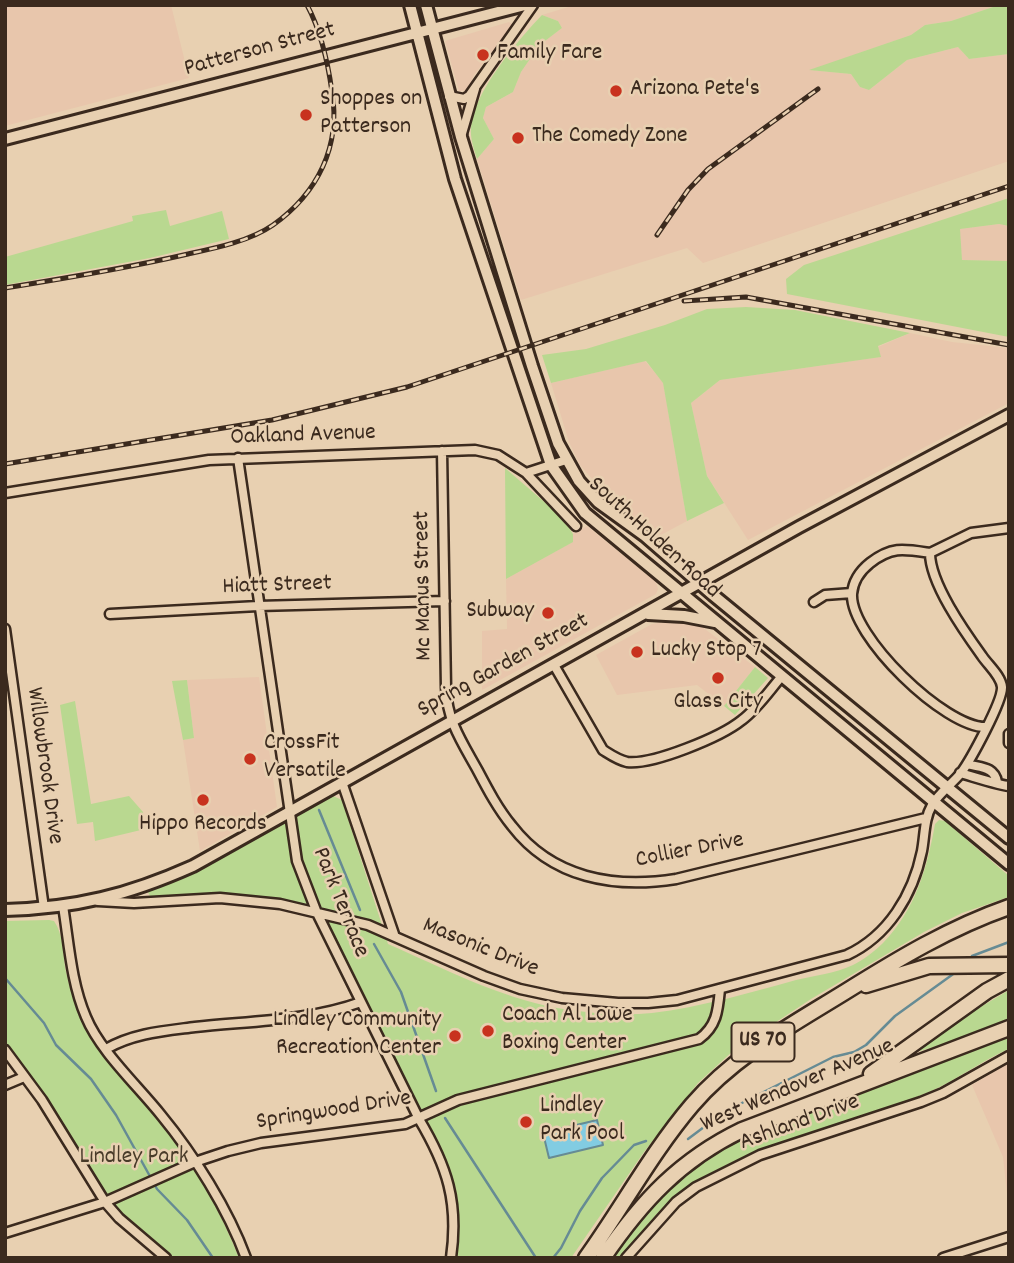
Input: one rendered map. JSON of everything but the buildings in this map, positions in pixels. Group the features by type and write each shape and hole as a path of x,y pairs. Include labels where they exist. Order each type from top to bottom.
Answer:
{"highway":[{"name":"West Wendover Avenue","path":"586,1258 671,1132 709,1086 764,1041 919,946 975,919 1009,907"},
{"path":"846,992 929,965 1009,965"},
{"path":"850,1088 987,991 1009,979"},
{"name":"West Wendover Avenue","path":"603,1258 640,1207 658,1188 705,1149 742,1130 1009,1028"}],"main road":[{"name":"South Holden Road","path":"411,5 463,206 551,465 585,513 1009,864"},
{"name":"South Holden Road","path":"426,5 449,96 532,366 566,460 579,481 598,502 645,536 1009,838"},
{"name":"Patterson Street","path":"5,139 525,5"},
{"name":"Spring Garden Street","path":"5,910 98,901 193,866 450,721 684,594 799,527 1009,415"},
{"path":"645,614 684,615 716,622"}],"street":[{"path":"449,96 464,99 475,89 533,5"},
{"path":"461,136 475,89"},
{"name":"Oakland Avenue","path":"5,493 209,460 475,450 498,455 526,473 576,526"},
{"name":"Mc Manus Street","path":"442,451 446,705 450,721"},
{"name":"Park Terrace","path":"238,458 297,861 317,913 438,1152 452,1198 451,1258"},
{"path":"526,473 566,460"},
{"path":"986,727 975,727 951,715 904,678 886,659 860,622 852,593 860,573 889,550 930,553 971,533 1009,528"},
{"name":"Masonic Drive","path":"98,901 134,903 220,898 280,904 368,925 394,934 484,976 520,989 562,998 648,1003 677,1000 847,955 864,947 881,931 908,895 919,864 926,818 934,802 974,755 1002,688 999,679 979,653 935,581 930,565 930,553"},
{"path":"814,602 825,595 852,593"},
{"name":"Hiatt Street","path":"110,614 258,606 446,601"},
{"name":"Willowbrook Drive","path":"5,629 44,908"},
{"path":"554,665 603,750 616,759 629,762 692,747 716,737 749,715 782,676"},
{"name":"Collier Drive","path":"450,721 495,801 528,844 565,869 597,879 621,883 676,879 926,818"},
{"path":"1009,734 1009,743"},
{"path":"967,764 989,775 1002,786 1009,786"},
{"path":"960,773 989,775"},
{"path":"342,782 394,934"},
{"path":"63,906 75,985 86,1018 106,1049 195,1162 230,1221 246,1258"},
{"name":"Springwood Drive","path":"5,1233 105,1202 195,1162 228,1151 261,1143 405,1124 463,1099 699,1039 709,1032 716,1021 720,989"},
{"path":"106,1049 125,1038 166,1030 309,1015 361,1002"},
{"path":"5,1050 42,1100 105,1202 119,1218 166,1258"},
{"name":"Ashland Drive","path":"626,1258 676,1202 696,1187 761,1155 920,1102 1009,1056"},
{"path":"5,1085 24,1077"},
{"path":"943,1258 1009,1237"}],"shaded area":[{"path":"5,5 171,5 189,78 5,126"},
{"path":"575,5 999,5 951,21 925,25 911,35 811,70 851,74 860,87 869,90 907,60 958,47 969,59 1009,54 1009,161 703,263 687,248 521,300 477,159 494,139 483,118 486,107 513,92 521,72 541,44 562,28 558,21 542,15"},
{"path":"509,22 512,24 507,33 474,75 467,90 459,91 445,41"},
{"path":"999,224 1009,226 1009,261 962,260 959,229"},
{"path":"910,333 952,342 1009,348 1009,403 748,540 707,476 691,403 720,380 880,357 878,347"},
{"path":"645,361 663,382 687,521 659,536 603,492 580,465 569,442 551,383"},
{"path":"587,526 656,582 656,594 482,690 482,631 507,629 506,579 572,542 573,534"},
{"path":"688,621 701,626 755,667 724,706 697,685 617,695 596,655 652,624"},
{"path":"259,677 277,807 200,851 183,740 194,738 187,680"},
{"path":"1009,1063 1009,1212 1003,1157 972,1085"}],"green space":[{"path":"999,5 1009,5 1009,54 969,59 958,47 907,60 869,90 860,87 851,74 809,70 911,35 925,25 951,21"},
{"path":"542,15 558,21 562,28 541,44 521,72 513,92 486,107 483,118 494,139 477,159 471,127 480,99 498,68"},
{"path":"1009,198 1009,226 999,224 960,229 962,260 1009,261 1009,337 787,294 786,279 804,265"},
{"path":"166,210 170,226 222,211 229,239 150,258 5,285 5,257 133,221 132,216"},
{"path":"746,307 795,310 910,333 878,346 881,357 720,380 691,403 707,476 724,503 687,521 663,383 646,361 551,383 542,355 586,349 707,309"},
{"path":"505,468 563,518 573,534 573,542 506,579"},
{"path":"755,667 768,678 735,715 724,706"},
{"path":"187,680 194,738 183,740 172,681"},
{"path":"75,701 91,804 129,796 143,812 145,829 95,841 93,822 77,824 60,705"},
{"path":"333,796 342,800 388,944 513,997 568,1010 604,1014 652,1013 725,999 853,965 880,946 904,917 918,888 935,824 939,820 945,821 1009,876 1009,897 962,913 924,932 811,999 734,1050 698,1083 644,1152 571,1258 455,1258 455,1199 440,1149 318,905 220,895 150,896 148,892 201,869"},
{"name":"Lindley Park","path":"5,921 54,921 59,932 68,981 84,1023 101,1049 160,1119 183,1152 214,1204 239,1258 173,1258 124,1217 99,1185 38,1089 5,1043"},
{"path":"1009,990 1009,1019 920,1051 917,1045"},
{"path":"1009,1036 1009,1049 929,1092 762,1149 699,1180 663,1207 622,1258 613,1258 642,1219 670,1188 723,1149 746,1137"}],"water":[{"path":"597,1120 603,1145 549,1158 543,1133"}],"waterway":[{"path":"319,810 360,910"},
{"path":"972,956 1009,942"},
{"path":"374,944 401,992 436,1091"},
{"path":"688,1139 724,1112 833,1057 854,1052 866,1045 895,1016 956,972"},
{"path":"5,978 44,1023 56,1045 91,1079 116,1115 157,1189 187,1220 213,1258"},
{"path":"445,1118 536,1258"},
{"path":"553,1258 602,1178 634,1145 646,1141"}],"railway":[{"path":"5,288 120,268 221,246 264,231 289,212 314,183 323,167 333,131 334,112 328,70 320,36 307,5"},
{"path":"657,235 688,190 708,169 818,89"},
{"path":"5,464 272,420 407,387 1009,186"},
{"path":"684,301 746,297 1009,345"}],"place":[{"name":"Family Fare","path":"483,55"},
{"name":"Arizona Pete's","path":"616,91"},
{"name":"Shoppes on Patterson","path":"306,115"},
{"name":"The Comedy Zone","path":"518,138"},
{"name":"Subway","path":"548,613"},
{"name":"Lucky Stop 7","path":"637,652"},
{"name":"Glass City","path":"718,678"},
{"name":"CrossFit Versatile","path":"250,759"},
{"name":"Hippo Records","path":"203,800"},
{"name":"Coach Al Lowe Boxing Center","path":"488,1031"},
{"name":"Lindley Community Recreation Center","path":"455,1036"},
{"name":"Lindley Park Pool","path":"526,1122"}]}
